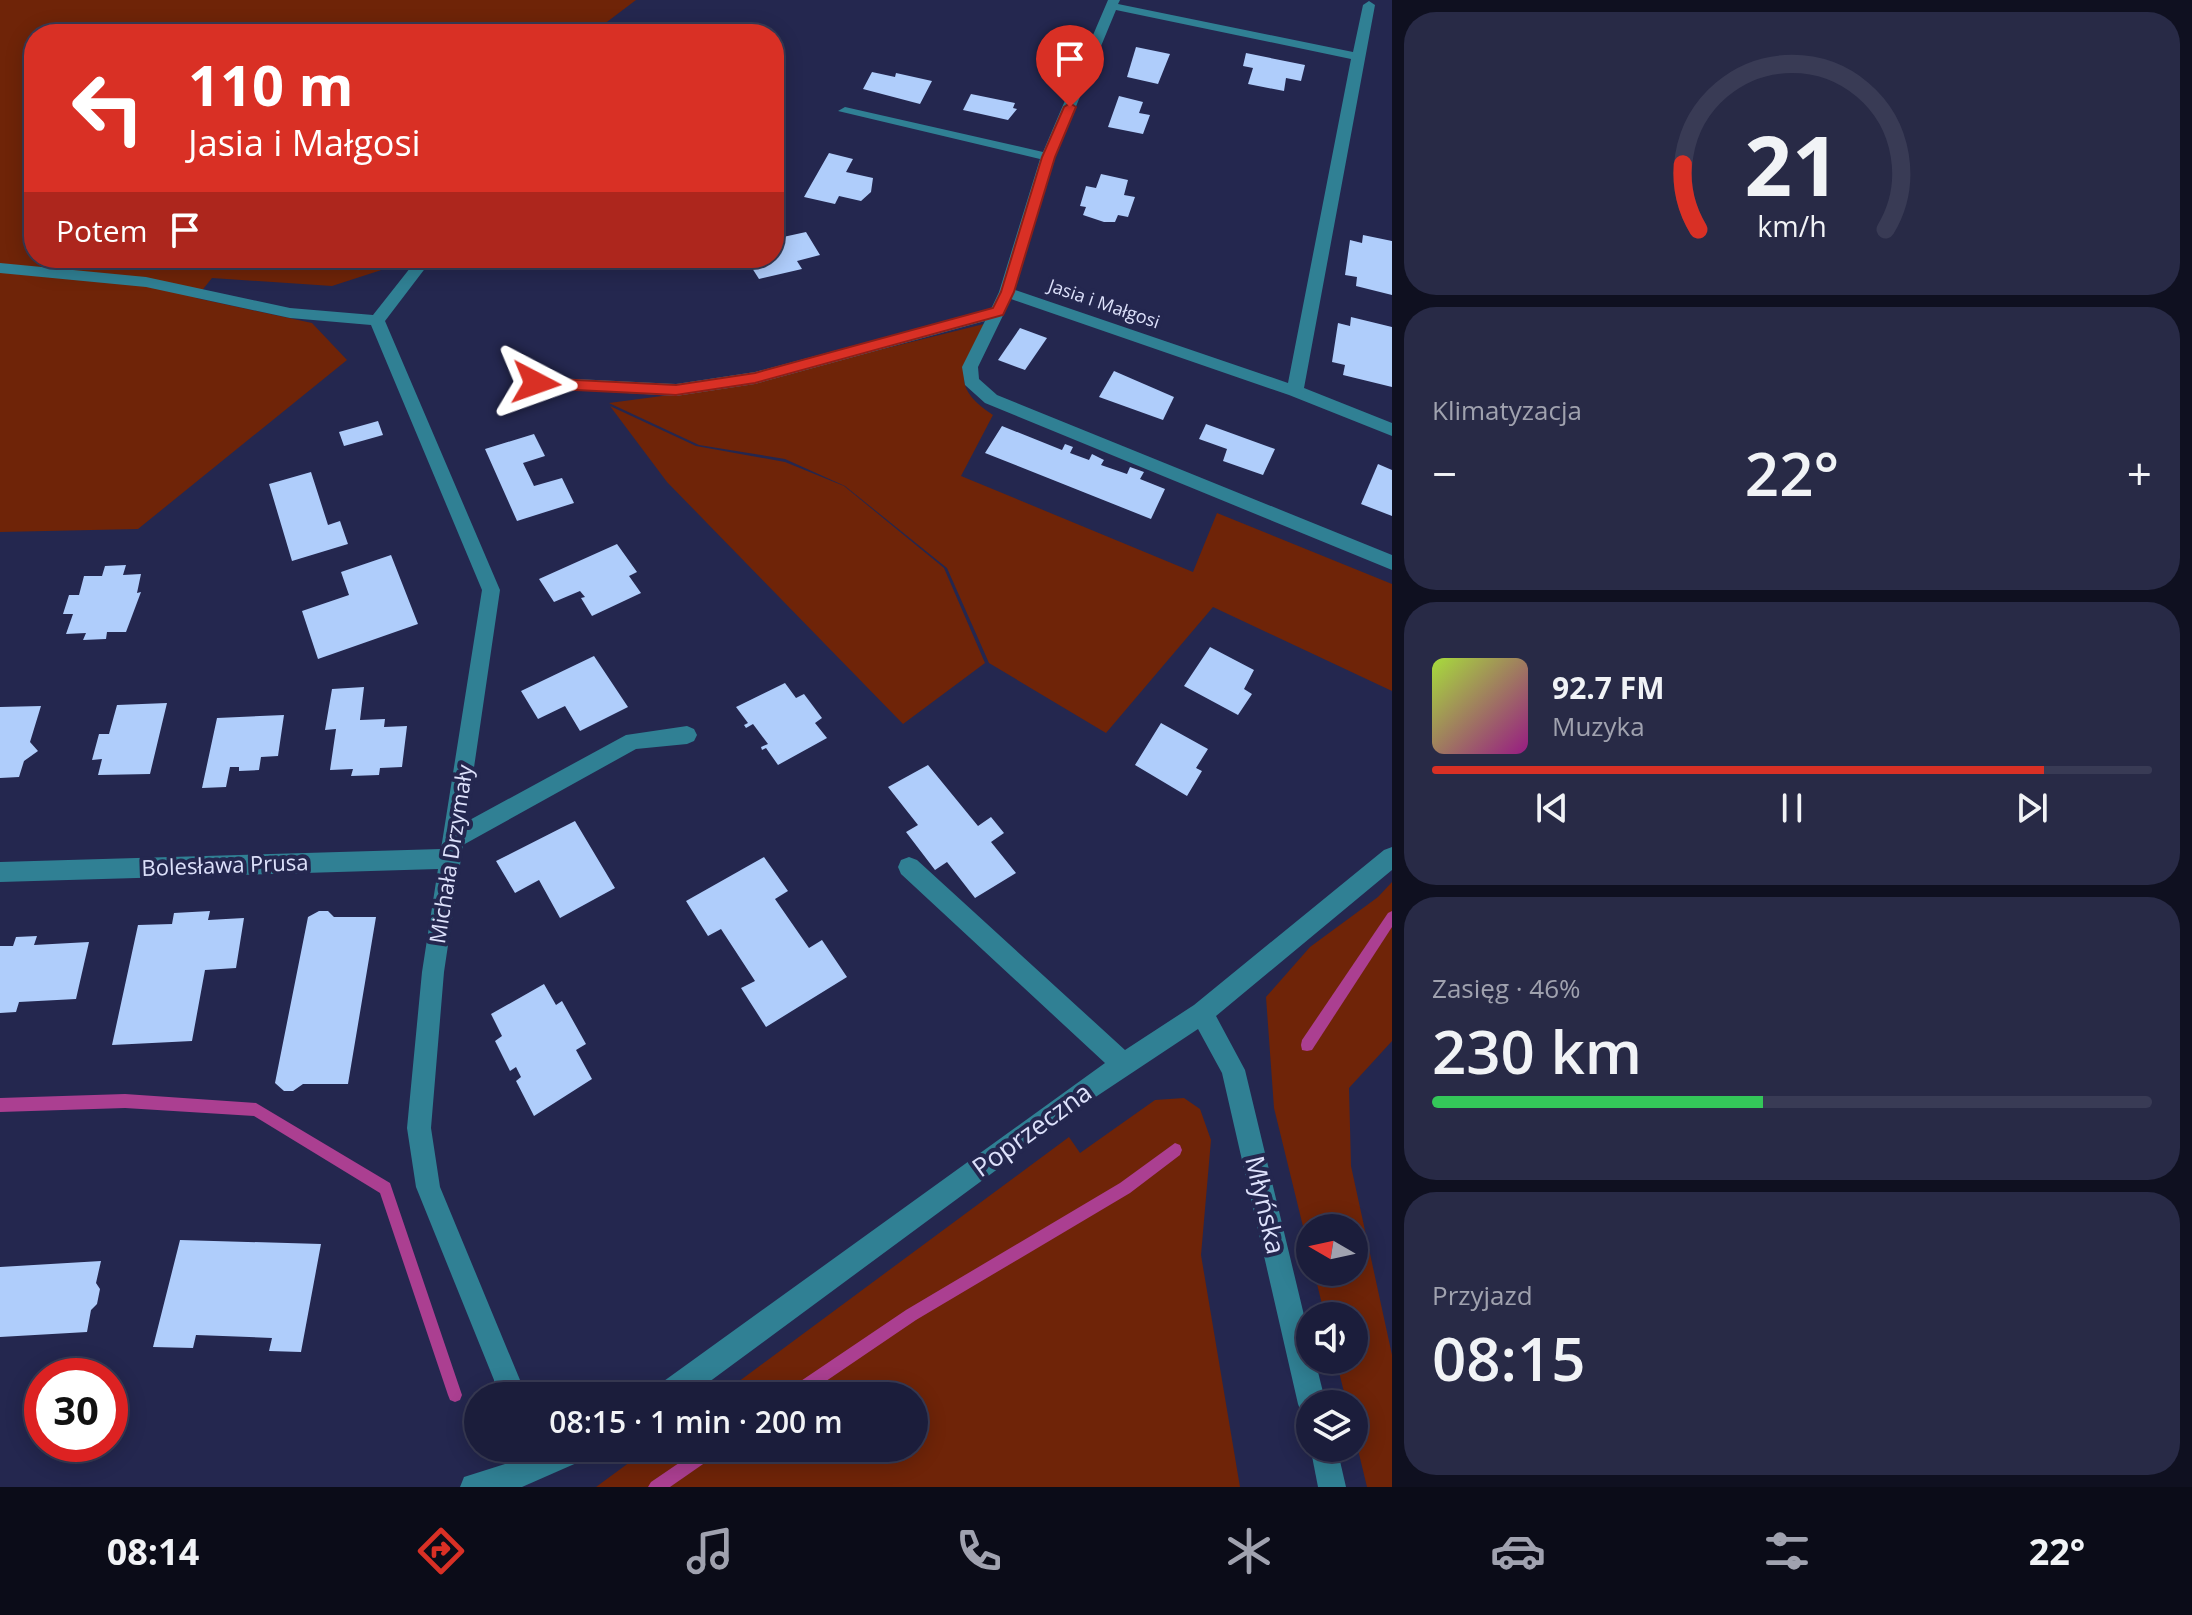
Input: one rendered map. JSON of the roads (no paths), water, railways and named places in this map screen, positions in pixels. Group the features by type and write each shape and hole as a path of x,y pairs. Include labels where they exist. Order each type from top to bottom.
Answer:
{"street":[{"path":"1358,57 1113,3 1048,157 1007,292 970,367 971,381 991,399 1392,563"},
{"path":"1295,391 1369,5"},
{"path":"845,111 1048,157"},
{"path":"0,268 146,282 290,313 377,320 418,268"},
{"name":"Jasia i Małgosi","path":"1007,292 1295,391 1392,430"},
{"path":"536,383 676,390 755,378 998,312"},
{"name":"Michała Drzymały","path":"377,320 491,590 433,972 419,1128 428,1187 507,1382"},
{"path":"452,850 633,741 687,735"},
{"name":"Bolesława Prusa","path":"0,872 452,850"},
{"name":"Poprzeczna","path":"686,1382 1124,1065 1202,1013 1392,857"},
{"path":"909,867 1124,1065"},
{"name":"Młyńska","path":"1202,1013 1233,1070 1309,1390"},
{"path":"474,1487 516,1462"},
{"path":"1326,1462 1332,1487"}],"waterway":[{"path":"1307,1045 1392,917"},
{"path":"0,1105 125,1101 256,1110 385,1188 455,1395"},
{"path":"812,1382 911,1315 1125,1188 1175,1150"},
{"path":"656,1487 693,1462"}]}
